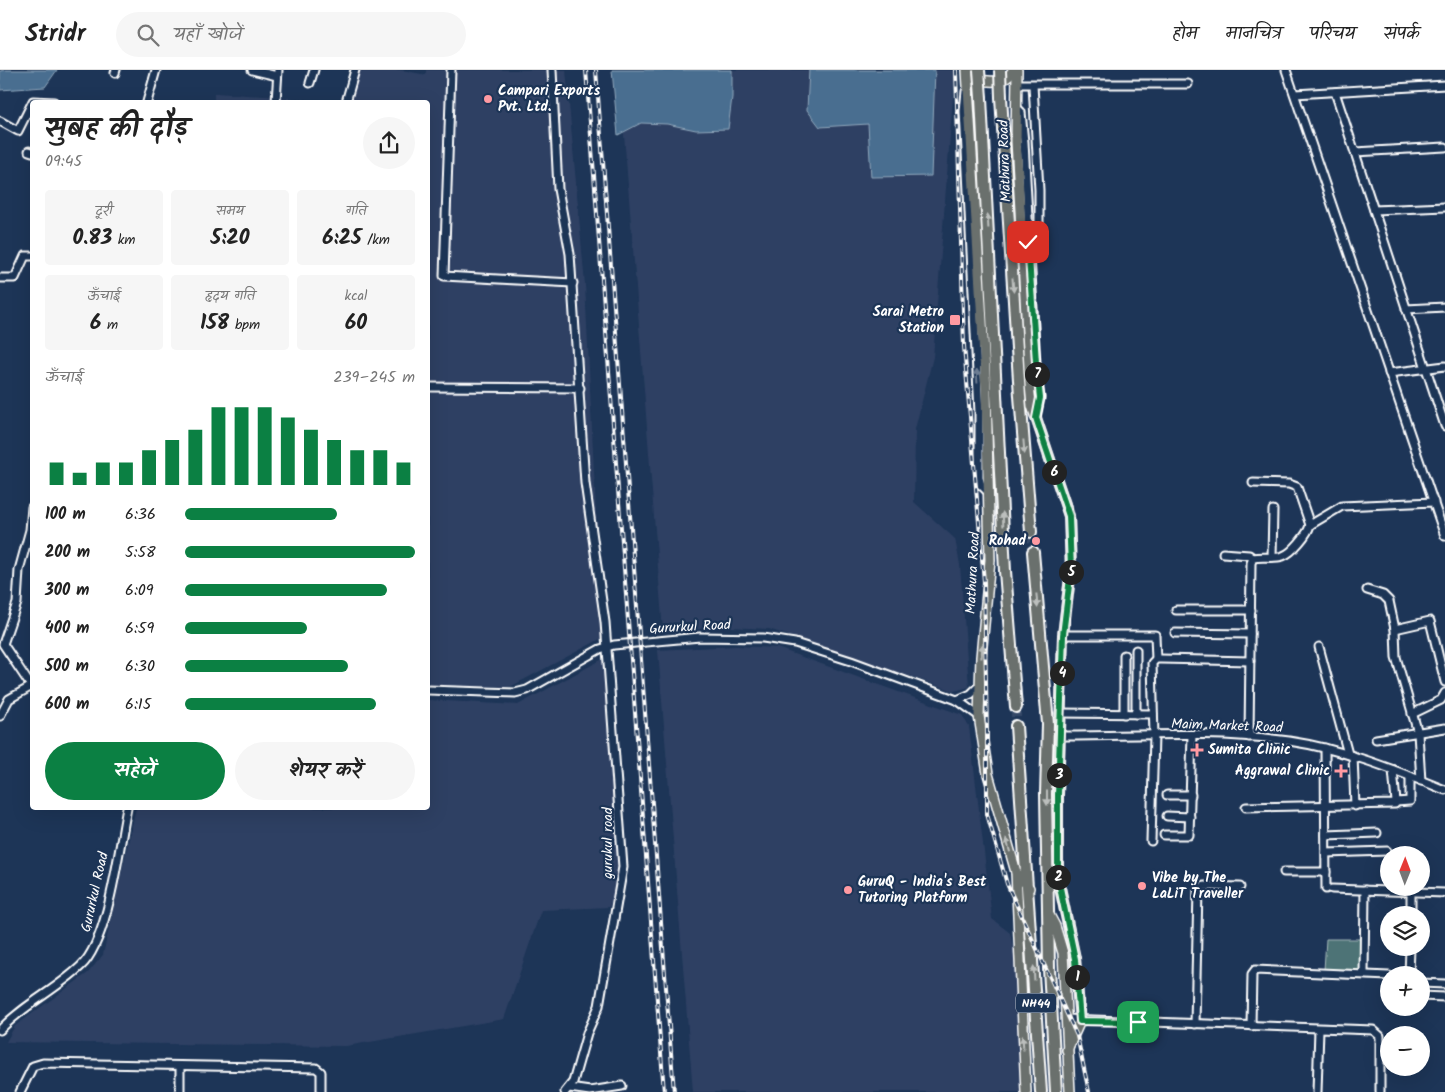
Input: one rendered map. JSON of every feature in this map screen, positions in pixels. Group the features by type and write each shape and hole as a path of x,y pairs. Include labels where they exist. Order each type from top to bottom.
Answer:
{"highway":[{"name":"Mathura Road","path":"979,70 1005,571 1016,707"},
{"name":"Mathura Road","path":"1000,70 1020,396 1031,532"},
{"name":"NH44","path":"1033,552 1048,724 1048,913 1056,1092"},
{"name":"NH44","path":"1016,726 1029,888 1041,1092"}],"main road":[{"path":"968,70 975,79 992,81 1004,80 1015,70"},
{"name":"Mathura Road","path":"968,70 990,560 979,716 988,774 1016,872 1029,888"},
{"name":"Mathura Road","path":"1015,70 1032,362 1032,406 1069,516 1071,569 1063,635 1058,878 1075,959 1080,1021 1067,1050"},
{"path":"1016,872 1026,1092"},
{"path":"1048,913 1055,926 1063,953 1070,1092"}],"street":[{"path":"148,100 156,70"},
{"path":"252,70 278,73 276,100"},
{"path":"310,83 314,70"},
{"path":"347,100 355,70"},
{"path":"451,70 444,276 573,283"},
{"name":"gurukul road","path":"552,70 559,194 568,237 573,283 585,483 607,646 623,867 599,1006 587,1033 569,1090"},
{"path":"1286,70 1445,536"},
{"path":"1017,84 1188,84"},
{"path":"1029,249 1039,248 1039,190 1033,85"},
{"path":"1295,94 1445,85"},
{"path":"1335,92 1445,426"},
{"path":"0,121 18,131 30,107"},
{"path":"1016,108 1021,112 1023,134 1032,362"},
{"path":"1355,152 1445,147"},
{"path":"1374,210 1445,207"},
{"path":"0,278 15,278 26,256 30,256"},
{"path":"1406,309 1445,307"},
{"path":"1389,373 1445,366"},
{"path":"430,387 580,388"},
{"path":"1223,553 1250,555 1254,558 1272,557 1288,553 1308,531 1310,525 1297,487 1289,484 1253,483"},
{"path":"1310,525 1342,506 1436,506 1445,516"},
{"path":"1272,557 1273,510"},
{"path":"30,530 19,570 17,603 3,644 30,683"},
{"path":"1249,737 1251,565 1254,558"},
{"path":"1368,590 1387,598 1395,629 1396,657 1418,733 1421,781"},
{"path":"1176,610 1251,610"},
{"path":"1395,629 1430,621 1445,682"},
{"path":"1175,633 1250,634"},
{"path":"1063,635 1155,635 1156,659 1152,663 1154,736 1151,841"},
{"name":"Gururkul Road","path":"430,690 515,693 527,690 607,646 700,637 763,638 795,643 851,661 957,700 979,716"},
{"path":"1319,647 1351,755 1355,806"},
{"path":"1136,650 1136,714"},
{"path":"1124,655 1124,714"},
{"path":"1156,659 1250,660"},
{"path":"957,700 971,694 980,685"},
{"path":"0,716 9,700 30,687"},
{"path":"1412,714 1441,700 1445,693"},
{"path":"1060,713 1153,714"},
{"path":"1376,739 1445,728"},
{"name":"Maim Market Road","path":"1060,736 1249,737 1290,741 1351,755 1445,790"},
{"path":"1164,834 1189,835 1192,736"},
{"path":"1325,748 1324,806 1326,872 1329,889 1380,891"},
{"path":"1393,770 1396,802"},
{"path":"1246,807 1394,805 1396,802 1410,801 1410,776"},
{"path":"1167,795 1191,795"},
{"name":"Gururkul Road","path":"0,1030 76,970 92,952 106,911 127,810"},
{"path":"1166,816 1190,817"},
{"path":"1326,835 1377,833"},
{"path":"1326,853 1380,851"},
{"path":"1284,872 1326,872"},
{"path":"1195,1024 1198,890 1204,886 1240,887"},
{"path":"1364,974 1365,890"},
{"path":"1430,893 1445,893"},
{"path":"1251,1026 1252,974 1255,970 1380,975"},
{"path":"1430,983 1445,984"},
{"path":"1430,996 1445,997"},
{"path":"1066,1019 1372,1030 1379,1034 1380,1092"},
{"path":"1317,1092 1319,1028"},
{"path":"20,1092 33,1066 40,1064 316,1068 321,1072 321,1092"},
{"path":"180,1066 180,1092"},
{"path":"569,1090 595,1091 622,1086"}],"shaded area":[{"path":"57,70 45,87 0,90 0,71"},
{"path":"352,70 401,70 426,75 426,70 566,70 585,285 602,638 510,687 430,685 430,100 344,100"},
{"path":"612,70 732,70 732,97 728,129 696,130 667,124 641,123 618,135"},
{"path":"619,70 955,70 933,357 915,429 914,502 955,539 960,565 969,687 954,691 769,629 731,627 663,631"},
{"path":"809,70 935,70 931,176 871,177 868,124 820,127 807,110"},
{"path":"214,93 307,100 214,100"},
{"path":"736,646 777,648 962,715 969,727 992,919 1010,933 1022,988 1029,1092 693,1092 658,650"},
{"path":"603,659 619,880 609,907 541,910 504,1019 346,1046 6,1042 15,1026 88,973 103,955 136,810 430,810 430,700 518,705"}],"green space":[{"path":"1326,939 1362,939 1360,971 1324,970"}],"tunnel":[{"path":"1031,532 1033,552"},
{"path":"1016,707 1016,726"}],"railway":[{"path":"586,70 664,1092"},
{"path":"596,70 674,1092"},
{"path":"956,70 964,346 984,582 987,814 1007,884 1077,1036 1089,1092"}],"place":[{"name":"Campari Exports Pvt. Ltd.","path":"488,99"},
{"name":"Sarai Metro Station","path":"955,320"},
{"name":"Rohad","path":"1036,541"},
{"name":"Sumita Clinic","path":"1197,750"},
{"name":"Aggrawal Clinic","path":"1341,771"},
{"name":"Vibe by The LaLiT Traveller","path":"1142,886"},
{"name":"GuruQ - India's Best Tutoring Platform","path":"848,890"}],"route":[{"path":"1028,242 1040,398 1036,418 1069,516 1071,569 1063,635 1058,795 1058,878 1060,894 1073,946 1080,1021 1138,1022"}]}
